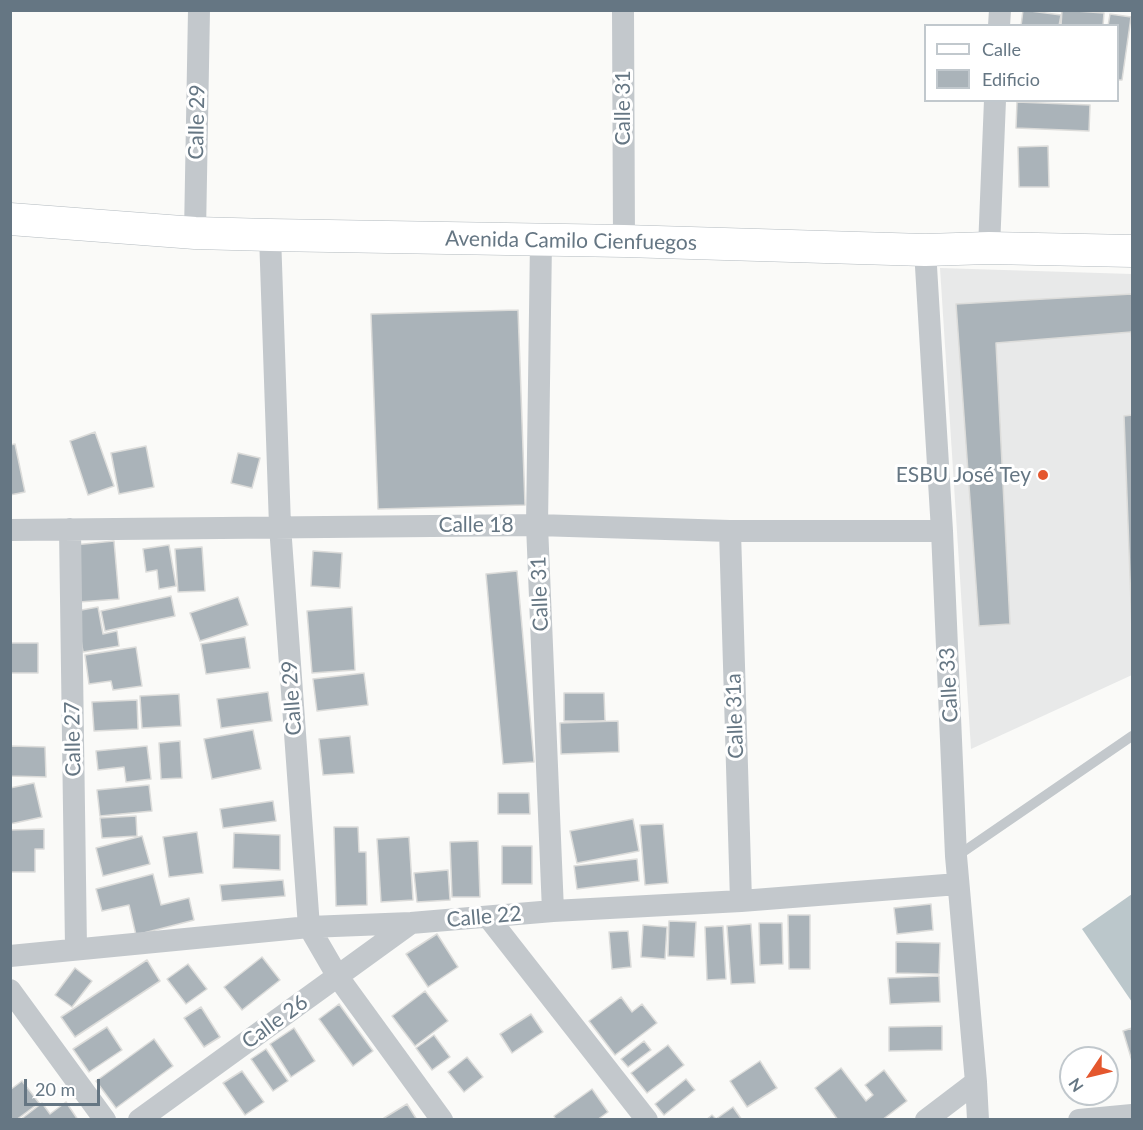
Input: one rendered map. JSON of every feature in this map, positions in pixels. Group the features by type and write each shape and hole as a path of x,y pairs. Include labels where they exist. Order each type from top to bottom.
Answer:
{"main road":[{"name":"Avenida Camilo Cienfuegos","path":"10,219 195,233 624,241 926,250 1132,251"}],"street":[{"name":"Calle 29","path":"195,233 199,10"},
{"name":"Calle 31","path":"623,10 624,241"},
{"path":"989,249 996,102"},
{"name":"Calle 29","path":"270,235 280,526 309,927 338,977 442,1119"},
{"name":"Calle 31","path":"541,241 537,525 554,911"},
{"name":"Calle 33","path":"926,250 942,531 956,856 978,1119"},
{"name":"Calle 18","path":"10,530 537,525 730,531 942,531"},
{"name":"Calle 27","path":"70,529 76,948"},
{"name":"Calle 31a","path":"730,531 741,901"},
{"name":"Calle 22","path":"10,956 309,927 411,923 958,884"},
{"path":"488,917 647,1119"},
{"name":"Calle 26","path":"139,1119 411,923"},
{"path":"10,990 105,1119"},
{"path":"926,1119 976,1082"},
{"path":"1079,1119 1132,1115"}],"lane":[{"path":"956,856 1132,736"}],"shaded area":[{"name":"ESBU José Tey","path":"940,268 1132,274 1132,675 971,749"},
{"path":"1132,894 1132,1002 1082,929"}],"building":[{"path":"1023,10 1061,15 1059,24 1021,24"},
{"path":"1062,10 1104,13 1103,24 1061,24"},
{"path":"1110,14 1131,17 1122,80 1119,80 1119,24 1108,24"},
{"path":"1017,102 1090,105 1089,131 1016,128"},
{"path":"1048,146 1049,187 1019,187 1018,147"},
{"path":"1132,294 1132,341 1131,332 996,343 1010,624 979,626 956,304"},
{"path":"518,310 525,505 378,509 371,314"},
{"path":"1132,415 1132,631 1124,416"},
{"path":"95,432 114,486 88,495 70,441"},
{"path":"15,444 25,492 10,495 10,445"},
{"path":"146,446 154,487 119,494 111,453"},
{"path":"238,453 260,458 252,488 231,483"},
{"path":"114,541 119,599 79,602 74,545"},
{"path":"169,545 176,586 159,589 157,570 146,572 143,549"},
{"path":"202,547 205,591 178,592 175,549"},
{"path":"313,551 342,553 340,588 311,586"},
{"path":"517,571 534,762 503,764 486,574"},
{"path":"171,596 175,616 105,631 101,611"},
{"path":"238,597 248,625 200,641 190,613"},
{"path":"98,607 103,634 117,631 119,646 83,652 76,611"},
{"path":"352,607 355,670 312,673 307,611"},
{"path":"245,637 250,668 206,674 201,644"},
{"path":"10,643 38,643 38,673 10,673"},
{"path":"136,647 142,686 113,690 111,681 89,684 85,655"},
{"path":"364,673 368,705 317,711 313,679"},
{"path":"268,692 272,721 221,728 217,699"},
{"path":"564,693 604,693 605,721 564,721"},
{"path":"179,694 181,726 142,728 140,696"},
{"path":"137,700 138,729 94,731 92,702"},
{"path":"618,721 619,752 561,754 560,723"},
{"path":"253,730 261,769 212,779 204,739"},
{"path":"350,736 354,773 323,775 319,739"},
{"path":"180,741 182,778 161,779 159,743"},
{"path":"10,746 45,747 46,777 10,776"},
{"path":"147,746 151,779 126,782 124,767 98,770 96,751"},
{"path":"34,783 42,817 10,824 10,788"},
{"path":"149,785 152,811 100,816 97,790"},
{"path":"498,793 529,793 530,814 498,814"},
{"path":"273,801 276,821 223,828 220,809"},
{"path":"136,816 137,836 102,838 100,818"},
{"path":"633,819 639,851 577,863 570,831"},
{"path":"663,824 668,883 645,885 640,825"},
{"path":"334,827 358,827 359,852 366,852 367,905 336,906"},
{"path":"44,829 44,849 35,849 35,872 10,872 10,830"},
{"path":"197,832 203,873 169,877 163,837"},
{"path":"234,833 280,835 280,870 233,868"},
{"path":"142,836 150,864 103,876 96,848"},
{"path":"409,837 413,900 381,902 377,839"},
{"path":"478,841 480,897 452,897 450,842"},
{"path":"502,846 532,846 532,884 502,884"},
{"path":"637,859 639,881 577,889 574,866"},
{"path":"448,870 450,900 417,902 414,873"},
{"path":"153,874 161,905 189,898 194,920 136,935 129,905 102,911 96,889"},
{"path":"283,880 285,896 222,901 220,885"},
{"path":"931,904 933,930 897,934 894,908"},
{"path":"788,915 810,915 810,969 789,969"},
{"path":"669,921 696,922 694,957 668,956"},
{"path":"759,923 782,923 783,964 760,965"},
{"path":"751,924 755,983 731,984 727,926"},
{"path":"643,925 667,927 665,959 641,957"},
{"path":"723,926 726,979 707,980 705,927"},
{"path":"628,931 631,967 612,969 609,932"},
{"path":"437,934 458,967 428,987 406,954"},
{"path":"896,942 940,943 939,974 896,973"},
{"path":"262,957 280,980 242,1010 224,987"},
{"path":"147,960 160,981 75,1037 61,1017"},
{"path":"188,964 207,989 186,1004 167,979"},
{"path":"75,968 92,981 72,1007 55,995"},
{"path":"939,976 940,1002 890,1004 888,978"},
{"path":"425,991 448,1021 415,1046 392,1016"},
{"path":"621,997 632,1012 642,1004 657,1023 615,1055 589,1021"},
{"path":"339,1004 373,1051 353,1066 319,1019"},
{"path":"201,1007 220,1037 204,1047 184,1018"},
{"path":"531,1014 543,1032 512,1053 500,1034"},
{"path":"942,1026 942,1050 889,1051 889,1027"},
{"path":"107,1027 122,1050 89,1072 73,1049"},
{"path":"294,1028 315,1061 291,1077 270,1044"},
{"path":"1132,1028 1132,1061 1123,1031"},
{"path":"434,1035 450,1057 432,1070 416,1048"},
{"path":"154,1039 173,1066 116,1108 96,1081"},
{"path":"644,1041 651,1050 628,1067 621,1059"},
{"path":"668,1045 684,1065 647,1093 631,1073"},
{"path":"266,1049 288,1081 273,1091 251,1059"},
{"path":"467,1057 483,1077 464,1092 448,1072"},
{"path":"760,1061 777,1088 747,1107 730,1081"},
{"path":"841,1068 866,1101 873,1095 865,1085 884,1070 907,1101 882,1120 838,1120 815,1088"},
{"path":"242,1071 264,1102 245,1115 223,1083"},
{"path":"686,1079 695,1090 664,1115 655,1104"},
{"path":"22,1081 39,1103 16,1120 10,1120 10,1090"},
{"path":"592,1089 608,1112 597,1120 556,1120 554,1116"},
{"path":"66,1102 78,1120 20,1120 42,1103 50,1114"},
{"path":"407,1104 417,1120 385,1120 384,1118"},
{"path":"733,1107 742,1120 706,1120 712,1115 716,1119"}],"place":[{"name":"ESBU José Tey","path":"1043,475"}]}
